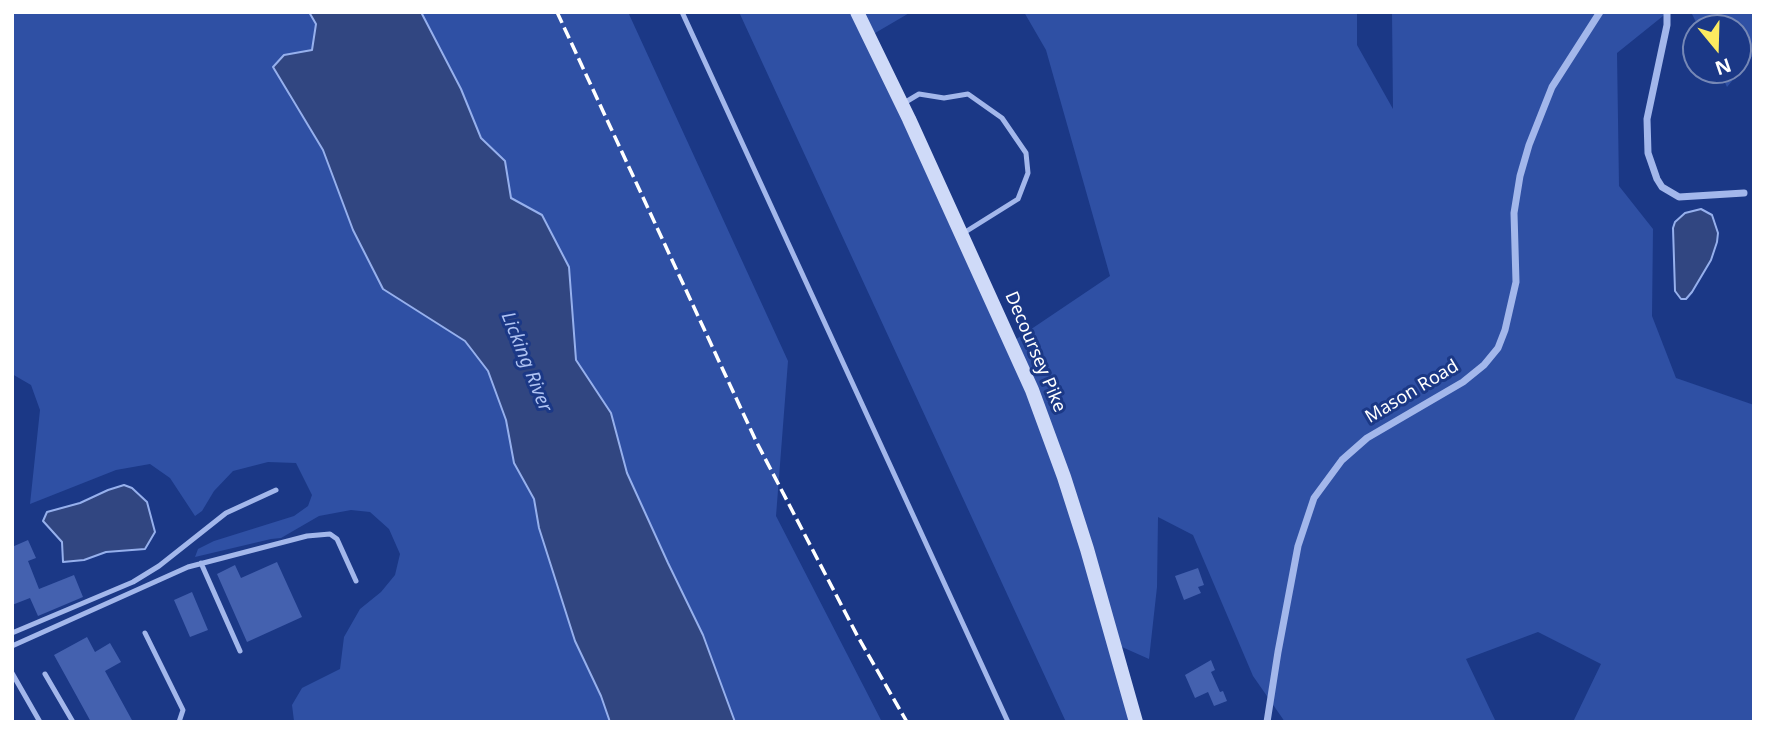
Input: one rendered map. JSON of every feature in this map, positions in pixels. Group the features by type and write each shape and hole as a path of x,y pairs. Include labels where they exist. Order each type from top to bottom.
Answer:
{"main road":[{"name":"Decoursey Pike","path":"857,12 902,104 1032,390 1064,477 1136,722"}],"street":[{"name":"Mason Road","path":"1267,722 1298,546 1314,498 1342,460 1367,438 1463,382 1498,348 1516,282 1514,213 1520,176 1529,145 1552,87 1600,12"},
{"path":"1667,12 1667,25 1647,119 1648,153 1657,179 1662,187 1679,197 1744,193"}],"lane":[{"path":"682,12 1009,722"},
{"path":"902,104 919,94 954,98 968,94 1002,118 1026,153 1028,173 1018,200 962,234"},
{"path":"12,633 133,582 159,566 226,513 276,490"},
{"path":"12,646 201,563 307,536 330,534 337,539 356,581"},
{"path":"201,563 240,650"},
{"path":"145,633 183,710 179,722"},
{"path":"12,673 40,722"},
{"path":"45,674 73,722"}],"shaded area":[{"path":"12,12 309,12 316,24 312,50 284,55 289,96 323,150 353,230 383,288 465,341 488,371 506,420 514,463 534,499 539,528 575,641 610,722 294,721 292,705 302,688 340,669 344,637 360,609 381,592 395,575 400,554 389,529 370,512 351,510 319,516 281,538 195,557 198,549 214,541 294,516 308,506 312,495 296,463 268,462 233,471 214,491 202,511 195,516 170,478 150,464 116,470 30,504 40,410 31,385 12,374"},
{"path":"421,12 628,12 788,361 776,516 882,722 735,722 703,635 627,473 611,413 576,360 569,267 542,216 511,198 505,161 482,138 461,89"},
{"path":"739,12 911,12 870,36 1012,342 1110,276 1046,50 1024,12 1357,12 1357,45 1393,109 1392,12 1668,12 1617,53 1619,186 1653,229 1652,316 1676,378 1754,405 1754,722 1573,722 1601,664 1538,632 1466,659 1496,722 1285,722 1253,676 1193,535 1158,517 1157,587 1149,659 1113,643 1136,722 1066,722"},
{"path":"1691,12 1754,12 1754,54 1752,56 1752,14"}],"water":[{"name":"Licking River","path":"309,12 421,12 461,89 481,138 505,161 511,198 542,215 569,267 576,360 611,413 627,473 703,635 735,722 610,722 575,641 539,528 534,499 514,463 506,420 488,371 465,341 383,289 353,230 323,150 273,67 284,55 312,50 316,24"},
{"path":"1701,209 1712,215 1718,233 1717,242 1711,260 1692,292 1686,299 1681,299 1675,291 1673,228 1675,222 1685,213"},
{"path":"124,485 132,488 147,502 155,532 145,549 106,552 84,560 63,562 62,542 43,521 47,512 80,503"}],"building":[{"path":"28,540 36,558 28,561 39,589 74,575 83,597 38,616 30,598 12,605 12,547"},
{"path":"277,562 302,617 247,642 217,574 235,565 241,578"},
{"path":"1198,568 1204,585 1198,587 1201,593 1184,600 1175,576"},
{"path":"192,592 208,630 190,637 174,600"},
{"path":"87,637 95,652 110,643 121,662 105,671 133,722 91,722 54,655"},
{"path":"1211,660 1215,670 1211,672 1227,701 1214,706 1208,692 1195,698 1185,675"}],"railway":[{"path":"557,12 756,441 858,637 907,722"}]}
